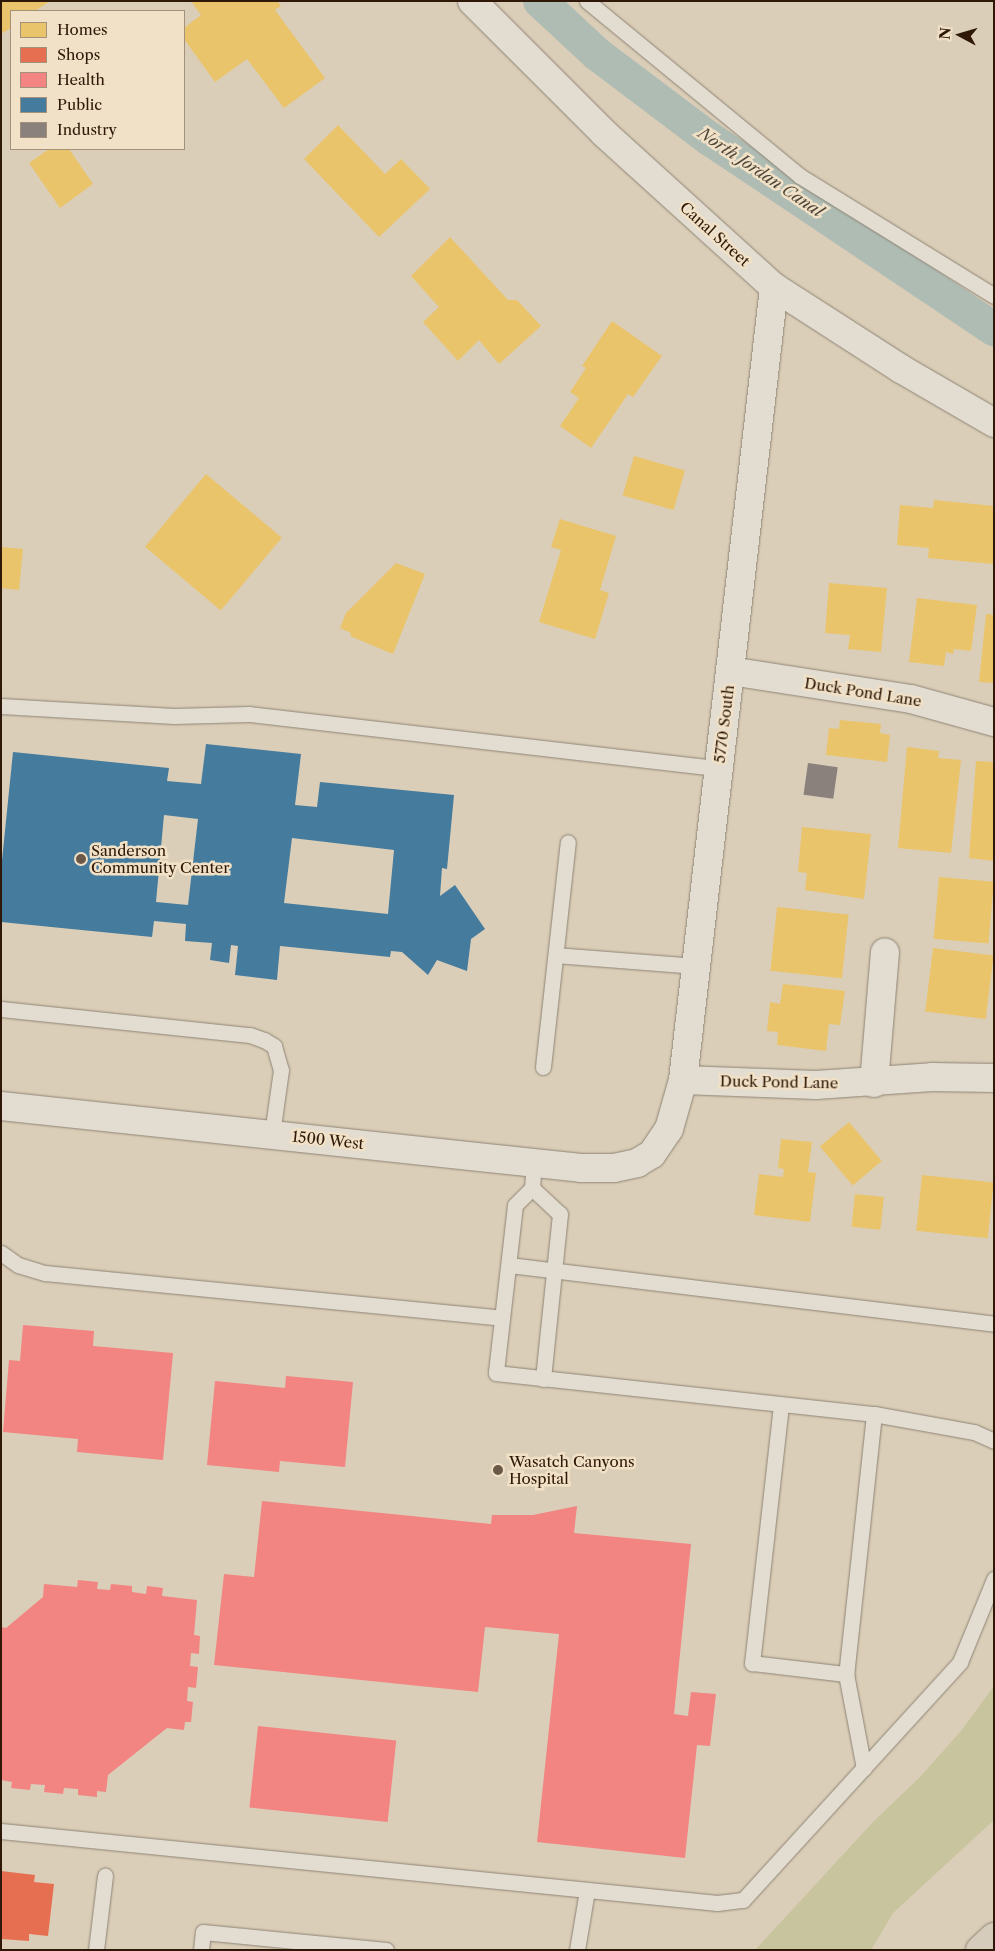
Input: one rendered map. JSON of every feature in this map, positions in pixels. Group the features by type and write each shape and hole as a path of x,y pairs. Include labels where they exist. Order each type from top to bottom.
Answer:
{"highway":[{"path":"980,1950 994,1937"}],"street":[{"name":"Canal Street","path":"472,1 606,134 774,287 901,369 994,423"},
{"name":"5770 South","path":"652,1154 669,1129 683,1080 774,287"},
{"name":"Duck Pond Lane","path":"730,671 911,699 994,722"},
{"path":"874,1083 885,952"},
{"name":"Duck Pond Lane","path":"683,1080 816,1085 874,1083 932,1077 994,1078"},
{"name":"1500 West","path":"1,1106 534,1160 581,1168 614,1168 637,1163 652,1154"}],"lane":[{"path":"587,1 800,176 994,296"},
{"path":"1,706 174,716 249,714 719,768"},
{"path":"543,1067 568,842"},
{"path":"556,956 696,966"},
{"path":"1,1009 250,1035 264,1040 274,1046 281,1070 272,1134"},
{"path":"534,1160 532,1188 515,1205 496,1373 874,1414 974,1432 994,1441"},
{"path":"532,1188 560,1214 543,1379"},
{"path":"1,1253 18,1265 45,1273 502,1318"},
{"path":"508,1265 994,1324"},
{"path":"781,1405 752,1663 846,1674"},
{"path":"864,1768 846,1674 874,1414"},
{"path":"1,1831 717,1903 743,1900 960,1662 994,1579"},
{"path":"96,1950 105,1876"},
{"path":"577,1950 587,1890"},
{"path":"201,1950 203,1932 386,1950"}],"shaded area":[{"path":"994,1686 994,1820 893,1913 871,1950 755,1950 874,1821 919,1778 961,1731"}],"building: Homes":[{"path":"1,1 50,1 36,10 10,10 10,29 1,34"},
{"path":"191,1 277,1 281,6 275,10 325,78 284,108 247,59 215,82 185,40 185,27 201,15"},
{"path":"338,125 385,174 401,159 430,189 379,237 304,159"},
{"path":"48,150 70,150 93,184 60,208 29,163"},
{"path":"450,237 508,300 517,300 541,326 499,364 479,340 458,361 423,322 439,307 411,276"},
{"path":"612,321 662,356 633,397 628,394 591,448 560,426 579,398 570,392 586,368 582,366"},
{"path":"634,456 685,471 674,510 623,495"},
{"path":"206,474 282,538 221,610 145,547"},
{"path":"934,500 994,506 993,564 928,558 929,548 897,545 900,505 933,508"},
{"path":"560,519 616,536 600,590 609,593 595,639 539,622 561,550 551,547"},
{"path":"1,547 23,549 19,590 1,588"},
{"path":"396,563 425,574 393,654 350,636 351,633 340,628 346,613"},
{"path":"829,583 887,588 881,652 848,649 850,635 825,633"},
{"path":"917,598 977,605 971,651 954,649 953,654 946,652 944,666 909,662"},
{"path":"986,614 994,615 994,683 979,682"},
{"path":"840,720 881,724 880,733 890,735 887,762 826,755 829,728 839,729"},
{"path":"907,747 939,751 938,758 961,760 951,853 898,848"},
{"path":"976,761 994,762 994,861 969,858"},
{"path":"802,827 871,834 864,899 805,890 807,873 798,872"},
{"path":"939,877 994,882 988,944 934,939"},
{"path":"777,907 849,915 842,978 770,971"},
{"path":"933,948 994,955 986,1019 925,1012"},
{"path":"783,984 845,991 840,1025 829,1024 826,1051 777,1045 778,1032 767,1031 770,1002 780,1004"},
{"path":"849,1122 882,1161 853,1185 820,1146"},
{"path":"781,1139 812,1142 808,1172 816,1173 810,1222 754,1215 759,1174 783,1177 784,1169 778,1168"},
{"path":"922,1175 994,1183 988,1238 916,1231"},
{"path":"855,1194 884,1197 880,1230 852,1227"}],"building: Shops":[{"path":"1,1871 35,1875 34,1882 54,1884 48,1936 29,1934 29,1941 1,1939"}],"building: Health":[{"path":"23,1325 94,1331 93,1346 173,1353 163,1460 77,1452 78,1439 3,1432 9,1360 20,1361"},
{"path":"286,1376 353,1382 345,1467 280,1461 279,1472 207,1465 215,1381 285,1388"},
{"path":"262,1501 491,1524 492,1515 533,1515 577,1506 574,1533 691,1544 674,1714 688,1716 691,1692 716,1694 710,1746 697,1745 685,1858 537,1842 559,1634 485,1627 478,1692 214,1665 224,1574 254,1577"},
{"path":"78,1580 98,1582 97,1589 110,1590 111,1584 132,1586 132,1592 146,1594 147,1586 163,1588 162,1596 197,1600 194,1635 200,1636 199,1654 191,1653 190,1666 198,1667 196,1688 188,1687 187,1701 193,1702 191,1722 185,1722 184,1730 167,1728 108,1775 106,1792 97,1791 97,1797 78,1795 78,1789 64,1788 63,1794 44,1792 45,1785 31,1784 30,1790 11,1788 12,1782 1,1780 1,1627 6,1628 43,1597 44,1584 77,1587"},
{"path":"258,1726 396,1741 388,1822 249,1808"}],"building: Public":[{"name":"Sanderson Community Center","path":"206,744 301,754 295,805 317,807 320,782 454,795 447,869 442,868 440,896 455,885 485,929 471,939 467,971 437,960 428,975 402,952 391,951 390,957 280,946 277,980 235,975 238,946 231,945 229,963 210,960 212,943 185,941 186,924 154,921 152,937 1,922 1,870 13,752 169,768 167,781 201,784","holes":["164,815 198,819 188,905 156,902","292,838 394,850 388,914 284,903"]}],"building: Industry":[{"path":"808,763 838,767 833,799 804,795"}],"waterway":[{"name":"North Jordan Canal","path":"540,1 597,54 710,139 994,329"}],"place":[{"name":"Sanderson Community Center","path":"81,859"},
{"name":"Wasatch Canyons Hospital","path":"498,1470"}]}
